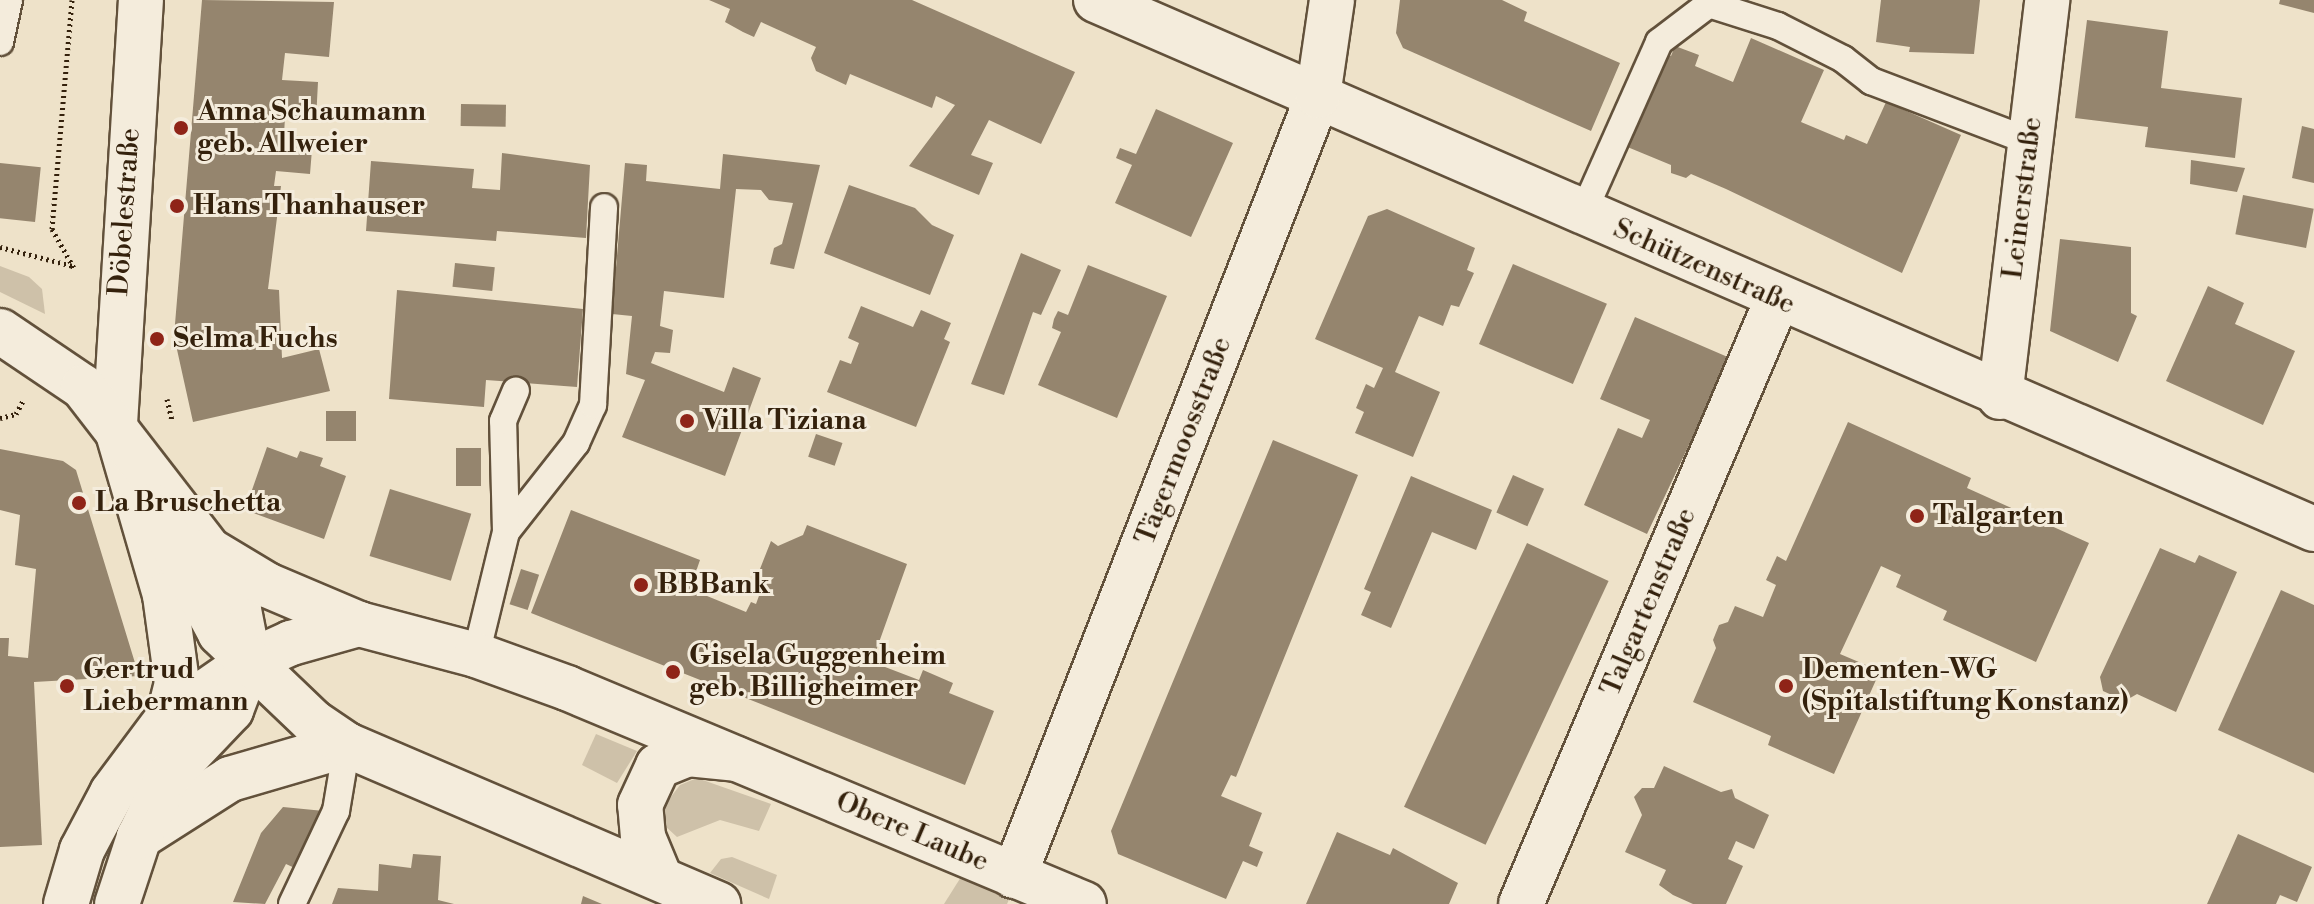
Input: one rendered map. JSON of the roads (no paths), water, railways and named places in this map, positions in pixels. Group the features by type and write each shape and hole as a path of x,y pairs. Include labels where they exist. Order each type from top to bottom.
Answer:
{"street":[{"name":"Döbelestraße","path":"141,0 115,424 165,595 177,683 168,718"},
{"name":"Schützenstraße","path":"1096,0 2000,397 2314,529"},
{"name":"Tägermoosstraße","path":"1014,876 1318,96 1332,0"},
{"name":"Leinerstraße","path":"2000,397 2047,0"},
{"name":"Talgartenstraße","path":"1521,904 1777,300"},
{"path":"0,331 83,387 115,424 209,550 239,610 249,662 231,710 169,775 139,837 117,904"},
{"name":"Döbelestraße","path":"115,424 204,608 220,633 249,662"},
{"path":"209,550 267,585 359,624"},
{"path":"66,904 82,850 112,793 168,718 249,662 291,643 359,624"},
{"name":"Obere Laube","path":"359,624 476,655 739,760 1084,904"},
{"path":"249,662 313,722 347,745 718,904"},
{"path":"139,837 230,779 347,745"},
{"name":"Obere Laube","path":"660,878 643,837 640,805 658,766 688,754 739,760"}],"lane":[{"path":"0,42 9,0"},
{"path":"1583,213 1659,42 1709,4 1778,26 1843,59 1871,81 2029,141"},
{"path":"506,532 576,443 593,405 604,207"},
{"path":"476,655 506,532 503,421 516,391"},
{"path":"292,904 336,811 347,745"}],"place":[{"name":"Anna Schaumann geb. Allweier","path":"181,128"},
{"name":"Hans Thanhauser","path":"177,206"},
{"name":"Selma Fuchs","path":"157,339"},
{"name":"Villa Tiziana","path":"687,421"},
{"name":"La Bruschetta","path":"79,503"},
{"name":"Talgarten","path":"1917,516"},
{"name":"BBBank","path":"641,585"},
{"name":"Gisela Guggenheim geb. Billigheimer","path":"673,672"},
{"name":"Gertrud Liebermann","path":"67,686"},
{"name":"Dementen-WG (Spitalstiftung Konstanz)","path":"1786,686"}]}
